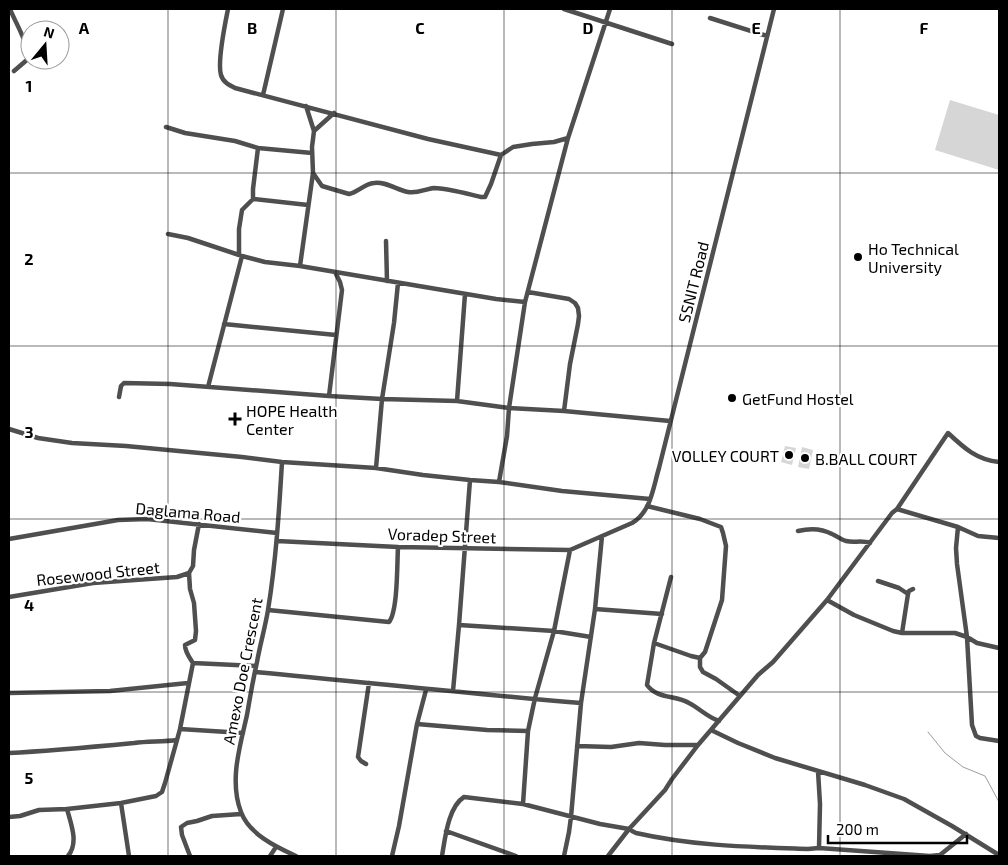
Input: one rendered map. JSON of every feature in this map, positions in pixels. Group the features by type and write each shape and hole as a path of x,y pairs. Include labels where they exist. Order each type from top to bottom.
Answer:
{"street":[{"path":"10,9 28,54 28,59 14,71"},
{"path":"228,9 222,44 221,75 225,82 235,88 428,139 501,155"},
{"path":"263,95 283,9"},
{"path":"564,9 672,44"},
{"path":"498,482 507,436 509,408 525,302 568,138 610,9"},
{"name":"SSNIT Road","path":"602,536 638,519 644,514 650,499 774,9"},
{"path":"710,18 767,36"},
{"path":"300,266 313,172 312,147 314,131 306,106"},
{"path":"314,131 334,114"},
{"path":"166,127 185,133 234,141 258,148 312,153"},
{"path":"313,172 322,186 349,194 354,193 365,185 376,183 408,192 441,188 481,197 485,196 491,184 501,155 513,147 554,142 568,138"},
{"path":"208,387 241,255 239,229 242,210 253,199 258,148"},
{"path":"253,199 308,204"},
{"path":"168,234 188,238 265,262 525,302"},
{"path":"386,241 387,281"},
{"path":"329,396 342,290 335,272"},
{"path":"376,468 382,398 394,323 398,282"},
{"path":"528,292 569,299 578,308 578,324 570,364 564,411"},
{"path":"457,401 464,294"},
{"path":"224,324 336,335"},
{"path":"119,396 121,386 124,383 170,384 329,396 457,401 509,408 670,421"},
{"path":"9,429 38,438 72,443 126,446 282,462 376,468 650,499"},
{"path":"608,856 664,790 698,745 758,675 773,662 827,600 892,513 897,509 948,433 966,450 999,462"},
{"name":"Amexo Doe Crescent","path":"282,462 277,541 268,610 236,769 235,783 241,814 250,828 276,847 296,856"},
{"path":"452,691 470,480"},
{"path":"647,506 700,519 721,527 726,546 722,600 705,652 700,658 700,667 703,672 716,678 740,696"},
{"path":"897,509 958,527 978,536 999,538"},
{"name":"Daglama Road","path":"9,539 118,520 147,519 277,533"},
{"path":"9,817 20,816 39,810 121,803 156,796 162,792 180,729 193,663 185,649 185,645 195,640 196,631 189,573 193,566 198,524"},
{"path":"958,527 957,564 967,637 972,725 976,736 999,741"},
{"path":"798,531 812,528 819,529 845,541 870,543"},
{"path":"564,856 571,817 581,703 591,637 602,536"},
{"name":"Voradep Street","path":"277,541 398,547 570,550 602,536"},
{"path":"268,610 389,622 392,618 394,606 398,547"},
{"path":"523,804 528,731 535,698 554,631 570,550"},
{"name":"Rosewood Street","path":"9,597 93,583 177,577 189,573"},
{"path":"671,577 654,643 647,685 655,693 688,702 711,718 719,721"},
{"path":"878,581 899,588 908,594"},
{"path":"902,633 908,594 913,588"},
{"path":"827,600 854,615 884,628 902,633 955,633 978,643 999,648"},
{"path":"594,609 662,614"},
{"path":"459,625 554,631 591,637"},
{"path":"654,643 700,658"},
{"path":"193,663 256,666"},
{"path":"255,672 426,690 581,703"},
{"path":"9,693 110,691 188,683"},
{"path":"366,764 358,757 369,683"},
{"path":"392,856 417,724 426,690"},
{"path":"417,724 487,730 528,731"},
{"path":"180,729 243,733"},
{"path":"711,730 775,758 904,799 999,855"},
{"path":"9,752 177,740"},
{"path":"577,746 611,747 639,743 698,745"},
{"path":"818,771 820,804 819,848"},
{"path":"442,856 446,831 453,810 459,800 464,797 523,804 600,824 629,829 636,833 684,842 730,846 819,848 892,855 930,856 940,855 966,834"},
{"path":"121,803 129,856"},
{"path":"67,809 74,841 72,851 68,856"},
{"path":"190,856 181,827 187,823 212,816 241,814"},
{"path":"446,831 499,854 516,856"},
{"path":"270,856 276,847"},
{"path":"808,849 809,856"},
{"path":"846,850 846,856"}],"shaded area":[{"path":"950,100 999,115 999,170 935,150"},
{"name":"VOLLEY COURT","path":"785,446 796,448 792,465 781,462"},
{"name":"B.BALL COURT","path":"802,447 813,450 809,469 798,467"}],"waterway":[{"path":"928,732 945,753 963,767 985,776 999,802"}],"place":[{"name":"Ho Technical University","path":"858,257"},
{"name":"GetFund Hostel","path":"732,398"},
{"name":"HOPE Health Center","path":"235,419"},
{"name":"VOLLEY COURT","path":"789,455"},
{"name":"B.BALL COURT","path":"805,458"}]}
